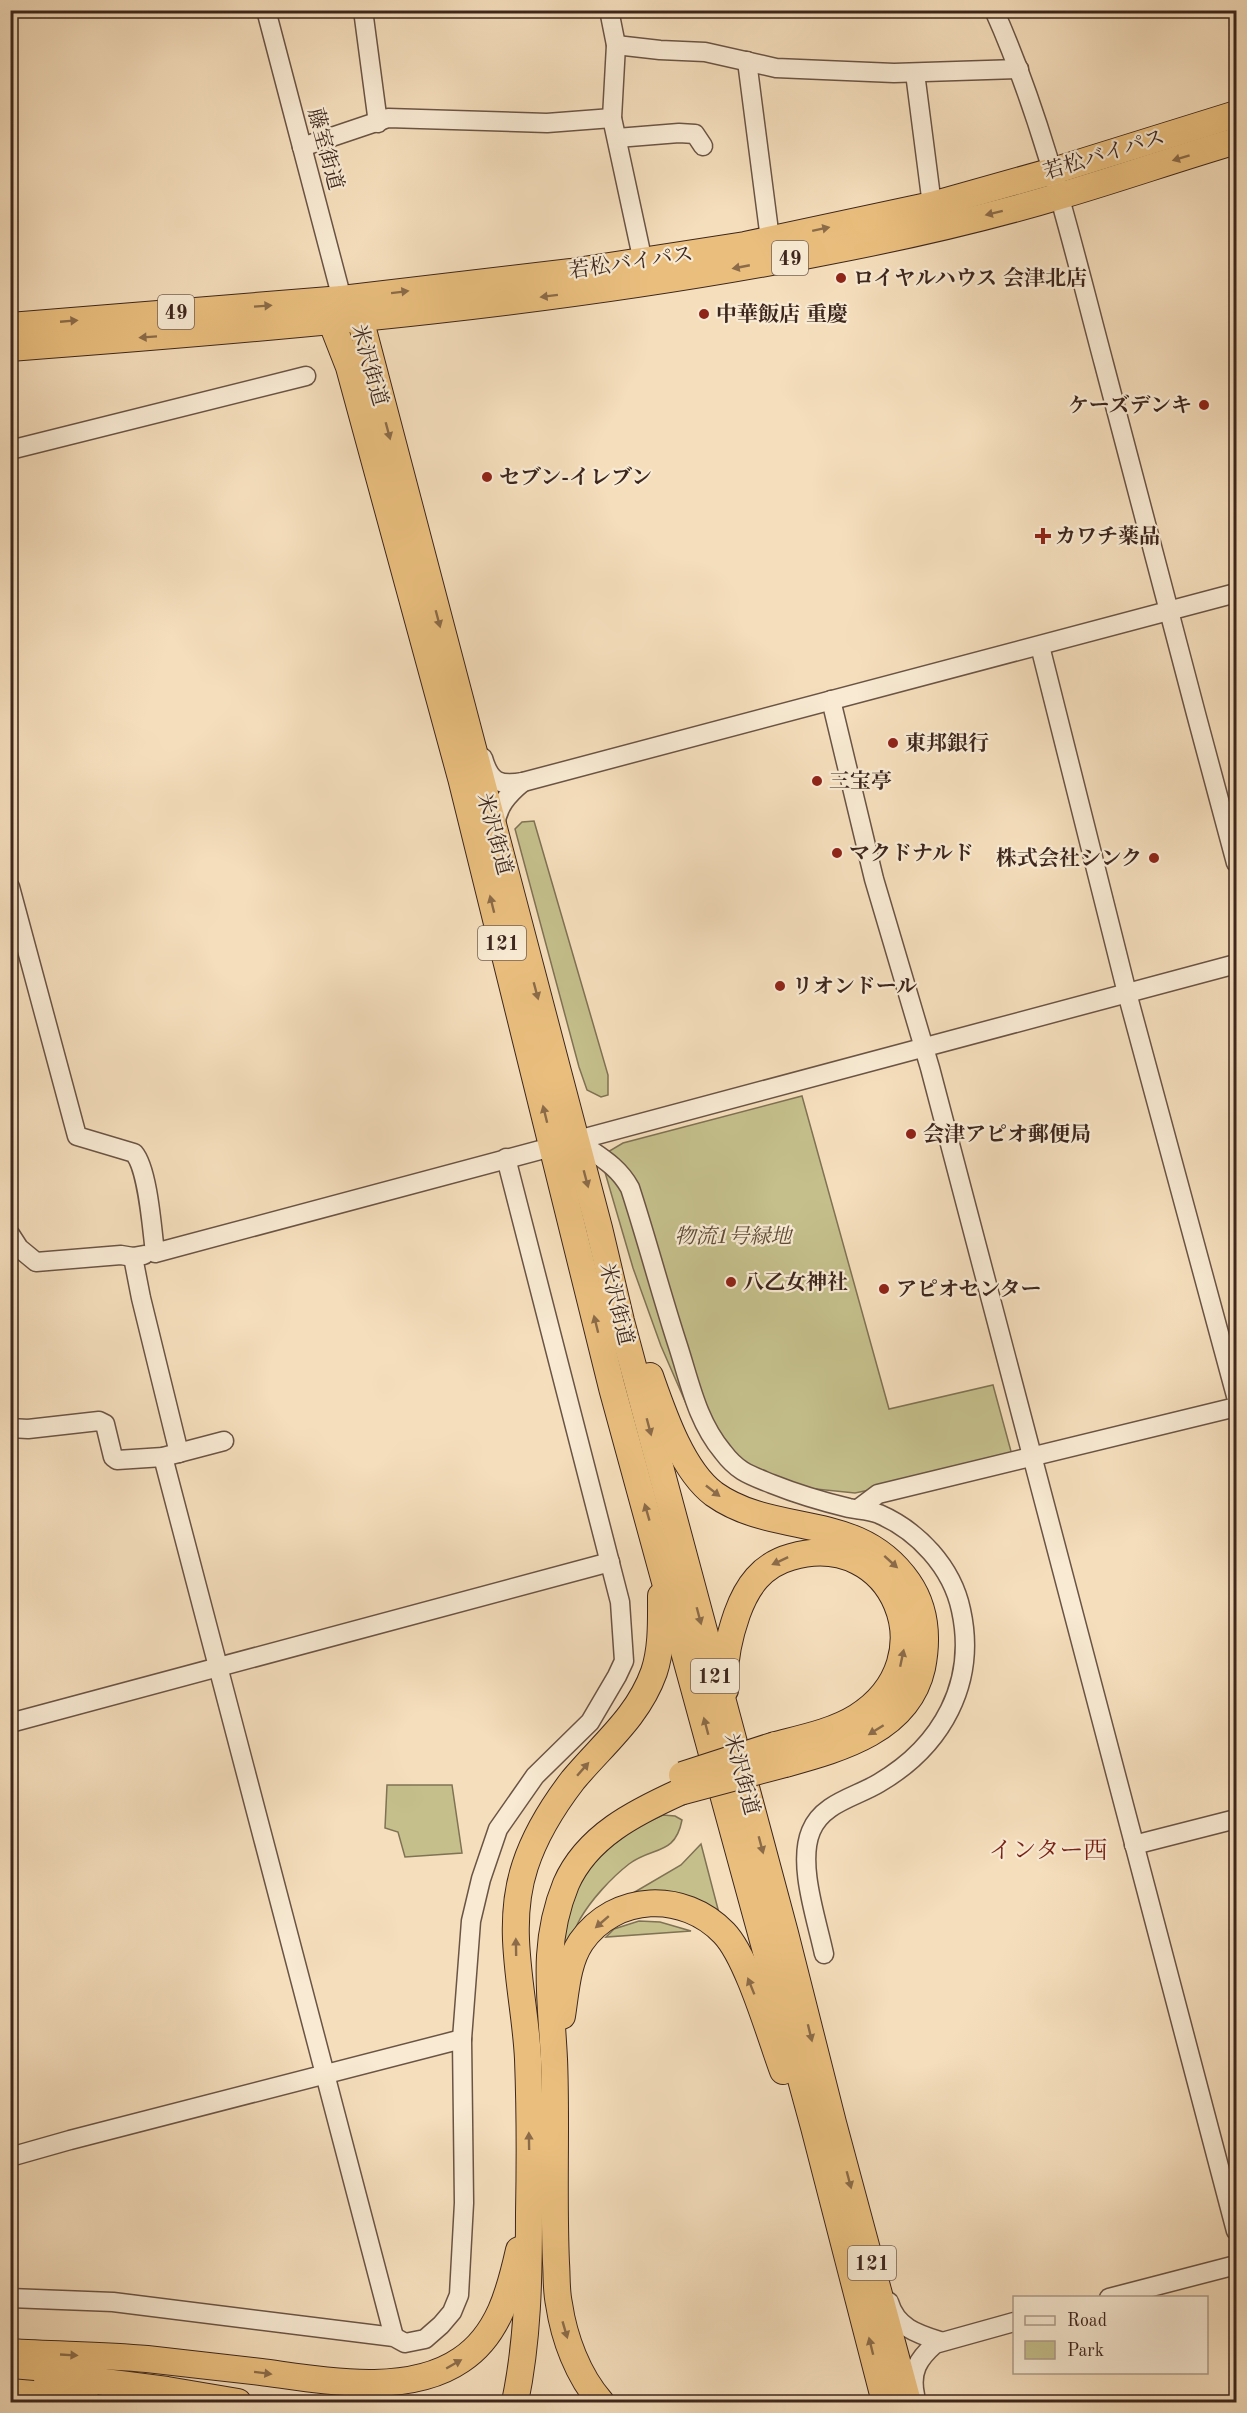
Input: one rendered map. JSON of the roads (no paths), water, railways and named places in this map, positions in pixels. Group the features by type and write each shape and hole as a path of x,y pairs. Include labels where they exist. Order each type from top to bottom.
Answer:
{"highway":[{"name":"若松バイパス","path":"360,318 646,272 770,239 932,205 1053,171 1236,114"},
{"name":"若松バイパス","path":"10,348 851,247 1061,196 1236,141"},
{"name":"若松バイパス","path":"10,326 337,310"},
{"name":"米沢街道","path":"337,310 360,318 496,838 564,1142 612,1388 663,1568 885,2403"},
{"name":"米沢街道","path":"337,310 349,367 461,778 564,1142 599,1228 621,1321 908,2403"},
{"path":"515,2403 528,2312 530,2199 528,2058 538,1931 555,1878 567,1857 589,1828 618,1804 646,1789 677,1785 780,1754 857,1741 881,1728 912,1694 921,1671 927,1640 923,1615 913,1590 897,1567 877,1550 841,1533 780,1520 738,1506 714,1494 697,1477 681,1452 654,1387 599,1228"},
{"path":"729,1727 724,1678 731,1633 741,1602 750,1584 764,1570 784,1559 806,1552 844,1555 875,1574 888,1586 899,1607 904,1648 900,1669 890,1688 878,1701 856,1717 821,1732 780,1754"},
{"path":"528,2058 515,1950 517,1902 525,1866 545,1820 573,1780 634,1712 654,1671 661,1630 663,1568"},
{"path":"601,2403 583,2376 565,2331 558,2303 554,2210 554,2059 549,1994 549,1944 567,1882 585,1855 610,1830 677,1785"},
{"path":"554,2059 572,1960 582,1941 599,1923 616,1910 647,1903 677,1906 700,1914 724,1933 746,1973 807,2139 833,2228 847,2258"},
{"path":"16,2381 144,2359 325,2380 380,2383 412,2379 445,2370 463,2359 479,2343 500,2315 508,2296 530,2199"},
{"path":"528,2403 539,2336 554,2210"},
{"path":"16,2381 87,2403"},
{"path":"16,2381 167,2390 238,2403"}],"street":[{"name":"藤室街道","path":"266,10 302,147 337,310"},
{"path":"363,10 378,123"},
{"path":"609,10 616,45 612,118 646,272"},
{"path":"994,10 1018,69 1061,196 1167,612 1236,863"},
{"path":"616,45 705,52 776,68 915,73 1018,69"},
{"path":"747,61 770,239"},
{"path":"915,73 932,205"},
{"path":"302,147 388,118 547,123 612,118"},
{"path":"617,138 679,133 695,134 703,146"},
{"path":"10,450 306,376"},
{"path":"457,692 472,720 486,769 491,777 500,783 508,784 523,782 1236,593"},
{"path":"1040,646 1127,993 1236,1396"},
{"path":"831,700 877,891 924,1047 1034,1457 1236,2231"},
{"path":"496,838 495,825 502,803 509,793 523,782"},
{"path":"11,893 77,1136 134,1153 138,1158 155,1252"},
{"path":"10,1234 19,1248 36,1263 121,1255 133,1257 1236,964"},
{"path":"564,1142 606,1159 621,1173 630,1188 701,1421 722,1451 740,1470 805,1495 878,1514 903,1527 939,1561 949,1577 961,1608 964,1638 963,1664 957,1694 950,1711 931,1741 908,1764 878,1784 825,1811 811,1830 805,1853 824,1954"},
{"path":"10,2298 113,2302 394,2337 405,2343 425,2339 452,2312 459,2295 464,2203 462,2039 471,1921 481,1879 498,1829 535,1776 590,1722 624,1661 620,1602 506,1158"},
{"path":"133,1257 171,1455 218,1666 394,2337"},
{"path":"858,1509 878,1494 1236,1407"},
{"path":"10,1428 28,1429 99,1421 105,1424 113,1457 117,1460 171,1455 224,1441"},
{"path":"10,1723 610,1562"},
{"path":"1134,1845 1236,1819"},
{"path":"10,2157 462,2039"},
{"path":"1117,2296 1236,2265"},
{"path":"873,2269 883,2280 890,2306 902,2325 921,2335 940,2341"},
{"path":"917,2403 913,2374 926,2352 940,2341 1013,2322"}],"place":[{"name":"ロイヤルハウス 会津北店","path":"841,278"},
{"name":"中華飯店 重慶","path":"704,314"},
{"name":"ケーズデンキ","path":"1204,405"},
{"name":"セブン-イレブン","path":"487,477"},
{"name":"カワチ薬品","path":"1043,536"},
{"name":"東邦銀行","path":"893,743"},
{"name":"三宝亭","path":"817,781"},
{"name":"マクドナルド","path":"837,853"},
{"name":"株式会社シンク","path":"1154,858"},
{"name":"リオンドール","path":"780,986"},
{"name":"会津アピオ郵便局","path":"911,1134"},
{"name":"八乙女神社","path":"731,1282"},
{"name":"アピオセンター","path":"884,1289"}],"district":[{"name":"インター西","path":"1048,1850"}],"park label":[{"name":"物流1号緑地","path":"733,1236"}]}
